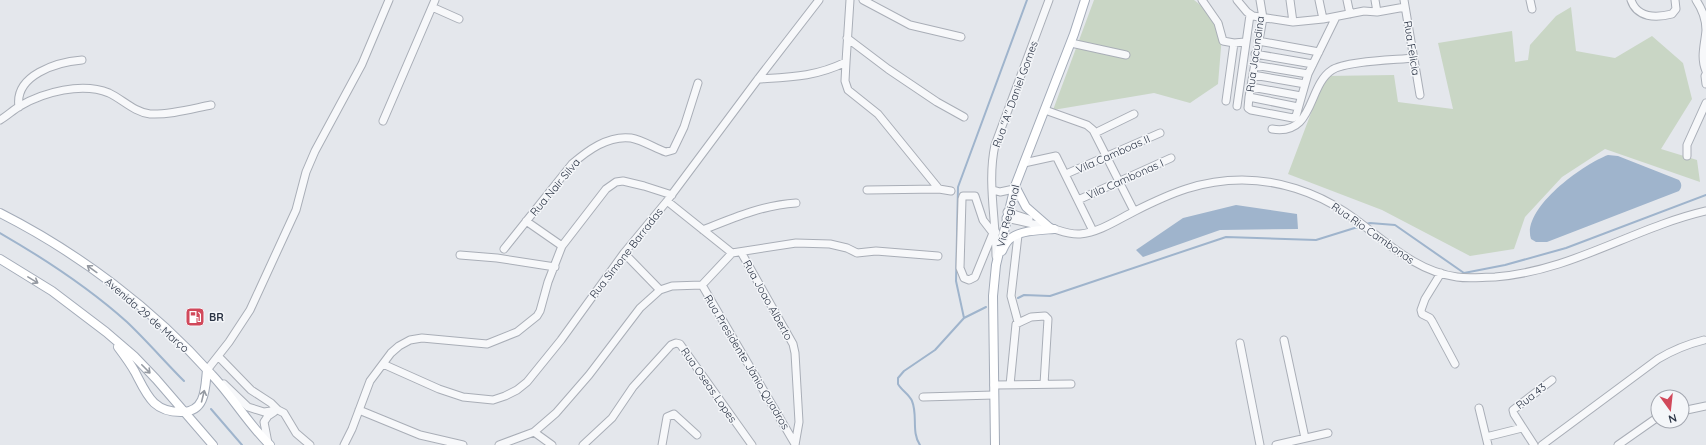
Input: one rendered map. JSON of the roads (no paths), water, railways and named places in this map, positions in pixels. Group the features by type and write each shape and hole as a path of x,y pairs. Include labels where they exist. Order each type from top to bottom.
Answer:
{"main road":[{"name":"Via Regional","path":"995,445 994,296 997,262 1014,187 1071,43 1085,0"},
{"path":"1014,187 1026,207 1048,228"},
{"name":"Avenida 29 de Março","path":"0,213 75,256 113,284 158,321 210,373 269,444"},
{"path":"997,262 1007,242 1026,232 1048,228"},
{"path":"0,259 52,291 106,332 151,373 213,445"},
{"path":"106,332 123,353 150,400 157,406 166,410 184,412 196,409 201,404 210,373"}],"street":[{"path":"310,445 296,433 284,413 276,410 262,412 245,405 210,373 218,356 250,310 296,210 306,172 315,151 362,64 389,0"},
{"path":"383,121 435,0"},
{"name":"Rua Simone Barradas","path":"383,364 439,389 463,397 493,400 517,390 527,382 561,340 624,253 667,202 758,79 819,0"},
{"path":"850,0 845,81 848,90 878,114 939,189"},
{"path":"863,0 910,25 961,37"},
{"name":"Rua \"A\" Daniel Gomes","path":"997,262 991,173 996,145 1049,0"},
{"path":"1202,0 1218,23 1223,41 1234,43 1245,42"},
{"path":"1237,0 1250,15 1293,22 1323,19 1368,11 1377,12 1405,3"},
{"name":"Rua Jacundina","path":"1260,0 1263,18 1255,54 1248,108 1251,110 1293,118 1296,116 1298,107"},
{"path":"1290,0 1293,22"},
{"path":"1319,0 1323,19"},
{"path":"1347,0 1350,14"},
{"path":"1375,0 1377,12"},
{"path":"1530,0 1532,9"},
{"path":"1632,3 1639,12 1644,14 1670,14 1674,13 1676,9 1675,0"},
{"path":"1696,0 1702,11 1706,29 1703,56 1706,70"},
{"name":"Rua Felicia","path":"1405,3 1420,95"},
{"path":"432,8 459,19"},
{"path":"1237,106 1250,15"},
{"path":"1249,97 1298,107 1308,74 1336,17"},
{"path":"847,38 888,69 937,102 964,117"},
{"path":"1258,40 1319,52"},
{"path":"1071,43 1126,54"},
{"path":"1226,101 1234,43"},
{"path":"1255,54 1313,64"},
{"path":"1272,129 1286,130 1299,122 1305,115 1323,79 1332,70 1346,65 1414,58"},
{"path":"19,106 18,98 26,81 48,67 69,61 82,60"},
{"path":"758,79 802,76 829,70 846,62"},
{"path":"1254,65 1308,74"},
{"path":"1706,74 1706,84"},
{"path":"1253,75 1305,84"},
{"name":"Rua Nair Silva","path":"504,249 572,164 585,153 597,146 620,138 631,138 666,152 673,150 684,127 698,83"},
{"path":"1251,87 1301,96"},
{"path":"0,120 19,106 37,98 57,92 87,89 99,90 110,94 141,112 150,114 179,111 210,105"},
{"path":"1687,156 1688,142 1706,103"},
{"path":"1045,110 1087,125 1094,131 1134,211"},
{"path":"1094,131 1134,114"},
{"name":"Vila Camboas II","path":"1066,174 1160,133"},
{"path":"1024,163 1056,156 1093,232"},
{"name":"Vila Cambonas I","path":"1078,200 1171,158"},
{"name":"Rua Rio Cambonas","path":"1007,215 1048,228 1074,234 1093,232 1168,195 1196,185 1210,182 1244,180 1274,183 1304,192 1333,204 1403,256 1441,273 1470,278 1507,276 1541,269 1592,253 1676,219 1706,211"},
{"path":"344,445 351,433 370,381 398,346 416,338 487,344 516,332 530,323 540,311 548,282 562,246 606,189 616,182 623,181 672,195"},
{"path":"993,190 1000,192 1014,187"},
{"path":"867,190 939,189 951,191"},
{"path":"963,196 975,196 982,220 994,232 975,277 970,280 964,278 960,268 963,196"},
{"path":"667,202 732,253"},
{"path":"703,230 750,212 782,204 796,204"},
{"name":"Rua Nair Silva","path":"526,220 562,246"},
{"path":"1010,385 1016,327 1018,322 1011,296 1018,235"},
{"path":"702,285 732,253 803,243 830,244 857,252 876,251 938,256"},
{"name":"Rua Joao Alberto","path":"742,252 793,344 795,353 799,422 795,445"},
{"path":"624,253 660,290"},
{"path":"460,255 497,258 554,267"},
{"path":"1441,273 1426,298 1421,312 1432,321 1455,364"},
{"name":"Rua Presidente Jânio Quadros","path":"499,445 534,432 556,413 589,375 640,308 660,290 672,286 702,285 795,445"},
{"path":"1018,322 1031,317 1045,316 1048,319 1044,384"},
{"path":"1284,340 1305,438"},
{"path":"1542,445 1658,359 1686,345 1704,340"},
{"name":"Rua Oseas Lopes","path":"583,445 618,411 640,378 671,345 676,343 680,344 752,445"},
{"path":"1240,343 1260,445"},
{"path":"218,356 251,390 271,403 276,410"},
{"name":"Rua 43","path":"1522,428 1513,410 1552,380"},
{"path":"994,385 1071,384"},
{"path":"923,397 994,395"},
{"path":"1690,409 1706,406"},
{"path":"1479,408 1488,445"},
{"path":"269,444 264,422 266,418 276,410"},
{"path":"359,410 420,434 462,445"},
{"path":"662,445 667,416 674,414 696,435"},
{"path":"1618,445 1650,423"},
{"path":"1486,437 1522,428 1534,445"},
{"path":"534,432 552,445"},
{"path":"1276,445 1328,433"}],"water":[{"path":"1608,155 1618,156 1679,180 1681,188 1679,191 1547,242 1536,242 1531,239 1530,227 1535,214 1544,202 1556,189 1570,178 1597,160"},
{"path":"1236,205 1297,214 1298,229 1220,230 1143,257 1136,250 1183,218"}],"waterway":[{"path":"964,318 956,281 958,187 1027,0"},
{"path":"1366,224 1395,225 1464,273 1505,265 1566,248 1706,195"},
{"path":"1018,298 1024,295 1050,296 1226,237 1316,240 1361,226"},
{"path":"0,233 50,263 82,285 112,309 127,322 184,381"},
{"path":"920,445 917,440 915,429 914,406 909,396 898,384 898,378 904,371 935,350 964,318 986,307"},
{"path":"211,409 242,445"}],"place":[{"name":"BR","path":"195,317"}]}
